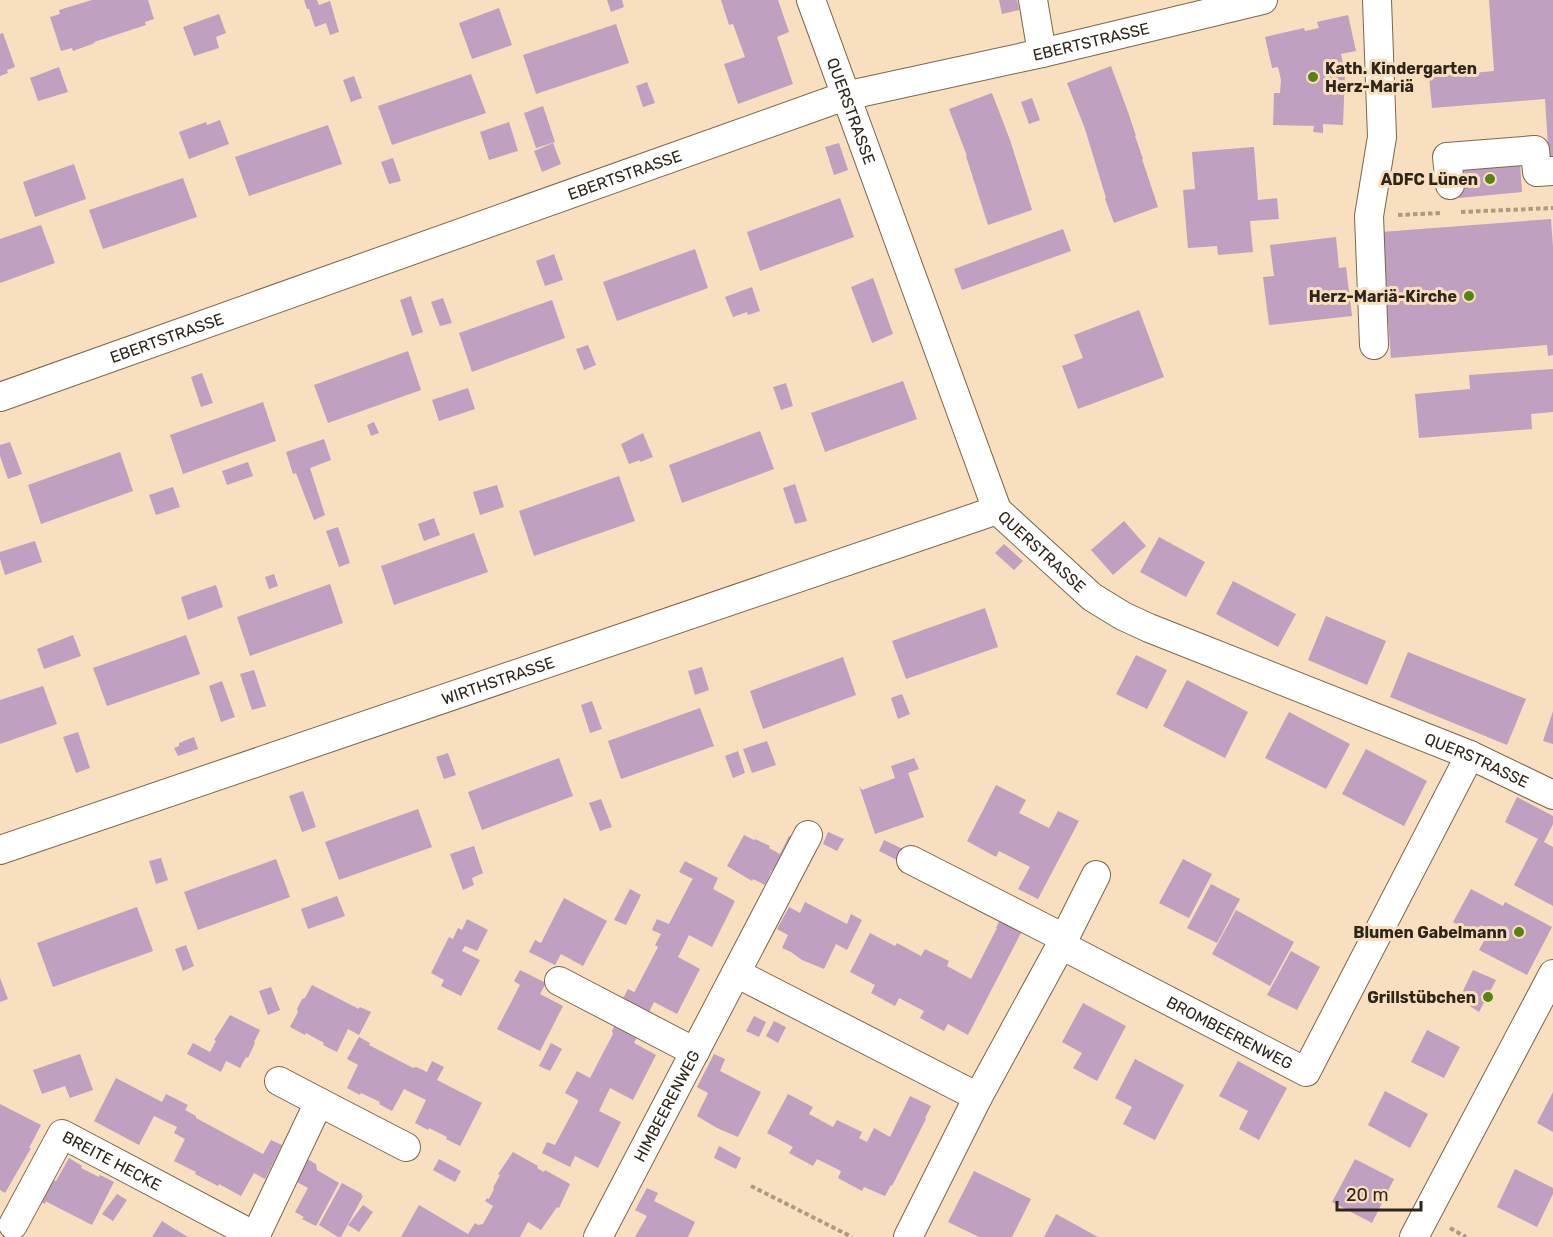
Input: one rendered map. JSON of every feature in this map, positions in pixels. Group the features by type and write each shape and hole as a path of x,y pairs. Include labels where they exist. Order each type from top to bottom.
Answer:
{"street":[{"name":"QUERSTRASSE","path":"811,0 997,510 1092,597 1123,616 1470,755 1553,795"},
{"path":"1033,0 1042,53"},
{"name":"EBERTSTRASSE","path":"0,397 845,96 1042,53 1263,0"},
{"path":"1374,345 1369,216 1382,136 1377,0"},
{"path":"1450,185 1447,157 1535,150 1537,172 1553,171"},
{"name":"WIRTHSTRASSE","path":"0,850 997,510"},
{"name":"BROMBEERENWEG","path":"910,860 1306,1072 1470,755"},
{"name":"HIMBEERENWEG","path":"598,1237 808,835"},
{"path":"908,1237 978,1097 1063,942 1096,875"},
{"path":"736,973 978,1097"},
{"path":"1414,1237 1553,974"},
{"path":"559,981 695,1052"},
{"path":"279,1081 406,1147"},
{"name":"BREITE HECKE","path":"13,1225 62,1134 256,1237 319,1102"}],"path":[{"path":"751,1186 852,1237"}],"building":[{"path":"92,0 148,0 154,19 145,22 146,25 73,51 72,48 61,51 50,17 60,14 59,10"},
{"path":"304,0 317,0 319,5 330,1 339,32 330,35 326,23 315,27"},
{"path":"607,0 622,0 624,7 611,12"},
{"path":"721,0 778,0 789,32 777,37 793,84 738,104 724,64 745,57 733,24 729,25"},
{"path":"999,0 1017,0 1019,10 1002,14"},
{"path":"1489,0 1553,0 1553,162 1549,162 1545,99 1432,108 1429,77 1494,71"},
{"path":"499,8 512,45 472,59 459,23"},
{"path":"219,14 226,33 216,37 219,48 194,56 183,27"},
{"name":"Kath. Kindergarten Herz-Mariä","path":"1348,15 1356,51 1341,54 1345,74 1343,125 1323,124 1323,133 1313,132 1314,126 1273,125 1274,93 1280,93 1281,80 1278,67 1272,68 1265,37 1304,28 1305,31 1319,28 1317,22"},
{"path":"616,24 629,63 536,94 523,55"},
{"path":"3,33 15,67 0,76 0,34"},
{"path":"1111,66 1158,207 1114,223 1085,129 1067,83"},
{"path":"59,67 68,92 38,101 30,78"},
{"path":"471,74 486,113 392,145 378,106"},
{"path":"354,76 362,98 351,102 343,80"},
{"path":"647,82 655,103 643,107 636,86"},
{"path":"992,93 1010,140 1032,210 988,225 967,156 949,109"},
{"path":"1032,98 1040,120 1029,124 1021,102"},
{"path":"543,106 555,142 536,148 524,113"},
{"path":"220,120 229,144 189,159 179,132 206,122 207,125"},
{"path":"509,122 518,151 489,160 480,132"},
{"path":"328,125 342,164 249,196 235,157"},
{"path":"553,143 561,164 542,172 534,151"},
{"path":"839,143 848,170 834,175 825,147"},
{"path":"1254,147 1258,200 1277,198 1279,219 1250,221 1253,252 1218,255 1217,246 1188,248 1183,190 1195,189 1192,152"},
{"path":"393,158 401,181 389,184 381,162"},
{"name":"ADFC Lünen","path":"1520,162 1522,192 1459,198 1458,167"},
{"path":"74,164 86,199 35,217 23,182"},
{"path":"183,178 197,217 103,249 89,210"},
{"path":"840,198 854,237 760,271 747,232"},
{"name":"Herz-Mariä-Kirche","path":"1551,219 1553,355 1548,356 1547,345 1391,358 1381,232"},
{"path":"41,225 55,263 0,283 0,239"},
{"path":"1063,229 1071,251 962,290 954,269"},
{"path":"1336,237 1339,268 1346,267 1352,316 1269,325 1263,277 1274,276 1270,245"},
{"path":"695,249 708,288 617,321 603,282"},
{"path":"554,254 563,280 545,286 536,261"},
{"path":"873,278 893,334 872,343 851,287"},
{"path":"752,287 760,311 748,315 747,312 733,317 725,297"},
{"path":"411,296 423,332 412,336 400,300"},
{"path":"443,298 452,323 440,326 431,302"},
{"path":"552,300 565,338 472,372 459,333"},
{"path":"1139,310 1164,377 1078,409 1062,366 1083,358 1074,335"},
{"path":"588,345 596,365 584,370 576,349"},
{"path":"408,351 421,390 328,423 314,385"},
{"path":"1553,369 1553,412 1531,414 1532,429 1419,438 1415,394 1470,389 1469,375"},
{"path":"202,373 213,403 201,407 191,377"},
{"path":"903,381 917,419 825,452 811,413"},
{"path":"786,383 793,406 781,410 773,387"},
{"path":"468,388 475,409 439,421 432,400"},
{"path":"263,402 276,441 183,474 170,435"},
{"path":"374,422 379,433 371,436 367,425"},
{"path":"760,431 774,469 682,503 669,465"},
{"path":"643,433 653,457 629,464 621,444"},
{"path":"324,439 331,460 310,468 325,515 314,520 296,473 293,474 286,452"},
{"path":"10,442 22,474 8,479 0,456 0,445"},
{"path":"120,452 133,491 41,524 28,485"},
{"path":"248,462 253,476 227,485 222,471"},
{"path":"619,476 635,521 534,556 519,511"},
{"path":"795,484 807,521 795,524 783,488"},
{"path":"497,485 504,507 480,515 473,492"},
{"path":"173,487 180,507 156,515 149,495"},
{"path":"434,518 440,535 424,541 418,524"},
{"path":"1124,521 1146,546 1113,575 1091,550"},
{"path":"338,527 350,563 339,567 326,531"},
{"path":"474,533 488,572 394,605 381,566"},
{"path":"1159,537 1205,562 1186,597 1140,572"},
{"path":"35,541 42,562 5,575 0,552"},
{"path":"1004,544 1023,561 1014,570 995,553"},
{"path":"274,574 278,586 269,589 265,577"},
{"path":"1233,581 1296,614 1278,647 1216,614"},
{"path":"330,584 343,623 250,656 237,617"},
{"path":"216,585 223,607 188,620 181,597"},
{"path":"985,608 998,647 906,679 892,641"},
{"path":"1326,616 1386,641 1367,685 1308,660"},
{"path":"73,635 81,656 44,669 37,649"},
{"path":"186,635 200,674 107,706 93,668"},
{"path":"1408,652 1526,699 1507,745 1390,697"},
{"path":"1136,655 1167,670 1147,709 1116,694"},
{"path":"843,657 856,695 763,729 750,691"},
{"path":"702,667 709,690 695,695 688,671"},
{"path":"254,670 266,706 252,710 240,674"},
{"path":"1187,680 1248,712 1225,758 1163,726"},
{"path":"222,681 235,717 221,722 209,686"},
{"path":"43,686 57,724 0,744 0,700"},
{"path":"902,694 910,714 898,719 891,698"},
{"path":"592,701 602,729 590,733 581,705"},
{"path":"700,708 714,746 621,779 608,741"},
{"path":"1553,711 1553,744 1543,741"},
{"path":"1289,712 1350,744 1326,789 1265,758"},
{"path":"78,732 90,768 76,773 63,737"},
{"path":"194,737 198,749 178,756 174,748 179,746 179,743"},
{"path":"767,741 776,765 752,773 743,749"},
{"path":"1366,749 1427,781 1404,826 1342,794"},
{"path":"738,751 745,773 733,778 725,756"},
{"path":"448,753 456,775 444,779 436,757"},
{"path":"559,758 573,796 482,830 468,792"},
{"path":"914,758 919,769 908,773 924,817 875,834 859,786 862,790 895,778 891,766"},
{"path":"996,785 1026,800 1019,813 1049,828 1058,811 1079,821 1038,899 1018,889 1030,867 999,851 996,857 967,841"},
{"path":"303,791 316,827 302,832 289,796"},
{"path":"1517,797 1553,816 1553,824 1544,842 1553,847 1553,906 1514,885 1538,839 1505,822"},
{"path":"601,799 612,827 600,831 589,803"},
{"path":"418,809 432,847 339,880 325,842"},
{"path":"828,832 844,839 837,851 823,844"},
{"path":"744,835 770,846 769,848 780,854 789,836 800,842 783,876 772,870 765,885 753,879 752,881 727,866"},
{"path":"884,840 907,851 901,862 879,851"},
{"path":"474,846 483,873 472,878 474,885 463,890 450,854"},
{"path":"161,858 168,880 156,884 149,861"},
{"path":"276,859 290,897 198,930 184,892"},
{"path":"1183,859 1212,874 1189,918 1159,903"},
{"path":"685,861 718,878 713,889 735,901 712,947 689,935 678,957 700,969 677,1014 654,1002 648,1014 622,1000 628,989 635,991 658,947 655,945 661,934 652,930 657,919 669,924 693,879 679,872"},
{"path":"1211,884 1240,899 1217,943 1187,928"},
{"path":"630,889 641,895 626,925 614,920"},
{"name":"Blumen Gabelmann","path":"1471,889 1503,906 1505,902 1552,927 1527,975 1479,950 1490,930 1481,925 1476,934 1453,922"},
{"path":"337,896 345,916 308,929 301,909"},
{"path":"564,898 607,921 583,966 561,954 555,965 529,952 535,940 541,943"},
{"path":"805,902 847,924 851,914 862,920 847,950 836,944 824,969 782,948 788,935 777,929 789,907 800,913"},
{"path":"137,907 153,951 53,987 37,943"},
{"path":"1236,910 1294,942 1270,986 1212,954"},
{"path":"1001,917 1023,929 968,1035 948,1024 944,1031 920,1018 924,1011 899,998 895,1006 871,993 875,985 850,972 870,933 895,946 897,943 921,956 925,949 949,961 947,966 971,979"},
{"path":"467,919 488,930 477,951 465,946 462,951 480,960 461,996 441,986 444,980 431,973 449,937 453,939 458,928 462,930"},
{"path":"186,945 194,966 183,971 175,949"},
{"path":"1291,951 1320,967 1297,1010 1267,995"},
{"path":"520,970 546,983 540,994 563,1006 540,1051 497,1029 520,985 514,981"},
{"path":"1473,970 1496,980 1479,1012 1459,999"},
{"path":"0,978 8,999 0,1002"},
{"path":"312,985 358,1009 360,1007 371,1012 359,1035 348,1029 337,1052 306,1033 305,1035 290,1027 302,999 305,998"},
{"path":"271,987 280,1010 268,1015 259,991"},
{"path":"1083,1003 1126,1026 1097,1081 1073,1068 1082,1053 1062,1042"},
{"path":"230,1015 260,1030 248,1058 246,1057 240,1068 226,1061 221,1072 187,1054 193,1043 210,1052 216,1041 214,1040"},
{"path":"754,1016 766,1022 759,1037 746,1031"},
{"path":"617,1020 640,1032 634,1043 656,1055 633,1100 610,1088 599,1111 621,1122 598,1168 575,1156 570,1167 542,1153 547,1142 555,1145 578,1102 565,1093 577,1071 590,1078 613,1034"},
{"path":"774,1021 786,1027 778,1043 766,1036"},
{"path":"1427,1030 1460,1047 1444,1078 1411,1062"},
{"path":"359,1037 370,1043 369,1045 413,1068 427,1072 432,1061 444,1067 437,1080 482,1103 460,1146 446,1139 447,1137 415,1123 426,1100 404,1089 392,1111 379,1104 380,1102 347,1088 358,1065 347,1059"},
{"path":"551,1043 562,1049 550,1071 539,1066"},
{"path":"80,1054 93,1090 70,1098 65,1086 42,1094 33,1070"},
{"path":"714,1054 725,1059 720,1071 761,1092 738,1137 697,1116 708,1093 697,1087"},
{"path":"1135,1059 1184,1085 1155,1140 1123,1124 1132,1107 1115,1098"},
{"path":"1238,1061 1287,1088 1259,1140 1239,1129 1248,1111 1219,1096"},
{"path":"116,1078 162,1102 166,1094 188,1105 185,1110 196,1118 263,1154 271,1140 282,1145 265,1179 254,1173 241,1196 195,1174 196,1172 174,1161 185,1139 174,1133 177,1127 154,1116 139,1145 94,1121"},
{"path":"1385,1091 1428,1114 1410,1148 1368,1125"},
{"path":"1553,1092 1553,1132 1537,1123"},
{"path":"788,1094 813,1107 809,1114 833,1127 837,1120 862,1132 859,1138 867,1142 874,1128 890,1137 910,1096 931,1106 885,1196 864,1187 862,1191 838,1178 841,1171 817,1159 813,1166 789,1153 793,1147 767,1133"},
{"path":"0,1104 41,1125 29,1148 31,1148 5,1193 0,1190"},
{"path":"719,1146 741,1158 736,1169 714,1158"},
{"path":"513,1152 544,1172 545,1170 570,1184 559,1208 557,1207 541,1230 528,1222 520,1237 401,1237 419,1205 468,1234 475,1223 483,1224 493,1206 485,1201 489,1199 500,1175 498,1174"},
{"path":"69,1158 82,1166 81,1168 114,1182 92,1225 46,1201 45,1204 33,1198 45,1176 56,1181"},
{"path":"305,1158 316,1164 317,1170 339,1183 316,1226 302,1219 304,1217 295,1212 308,1188 293,1180"},
{"path":"439,1159 461,1171 455,1182 433,1170"},
{"path":"1355,1159 1394,1179 1372,1223 1332,1202"},
{"path":"1515,1169 1553,1188 1553,1194 1537,1227 1497,1207"},
{"path":"974,1171 1031,1199 1012,1237 979,1237 948,1222"},
{"path":"342,1183 363,1196 341,1237 338,1237 319,1225"},
{"path":"647,1188 658,1193 654,1201 695,1222 688,1237 635,1237 647,1216 635,1210"},
{"path":"117,1194 127,1200 113,1221 102,1214"},
{"path":"363,1205 373,1212 359,1232 348,1225"},
{"path":"1056,1214 1098,1237 1044,1237"},
{"path":"162,1221 173,1228 188,1237 152,1237"}],"place":[{"name":"Kath. Kindergarten Herz-Mariä","path":"1313,77"},
{"name":"ADFC Lünen","path":"1490,179"},
{"name":"Herz-Mariä-Kirche","path":"1469,296"},
{"name":"Blumen Gabelmann","path":"1519,932"},
{"name":"Grillstübchen","path":"1488,997"}]}
